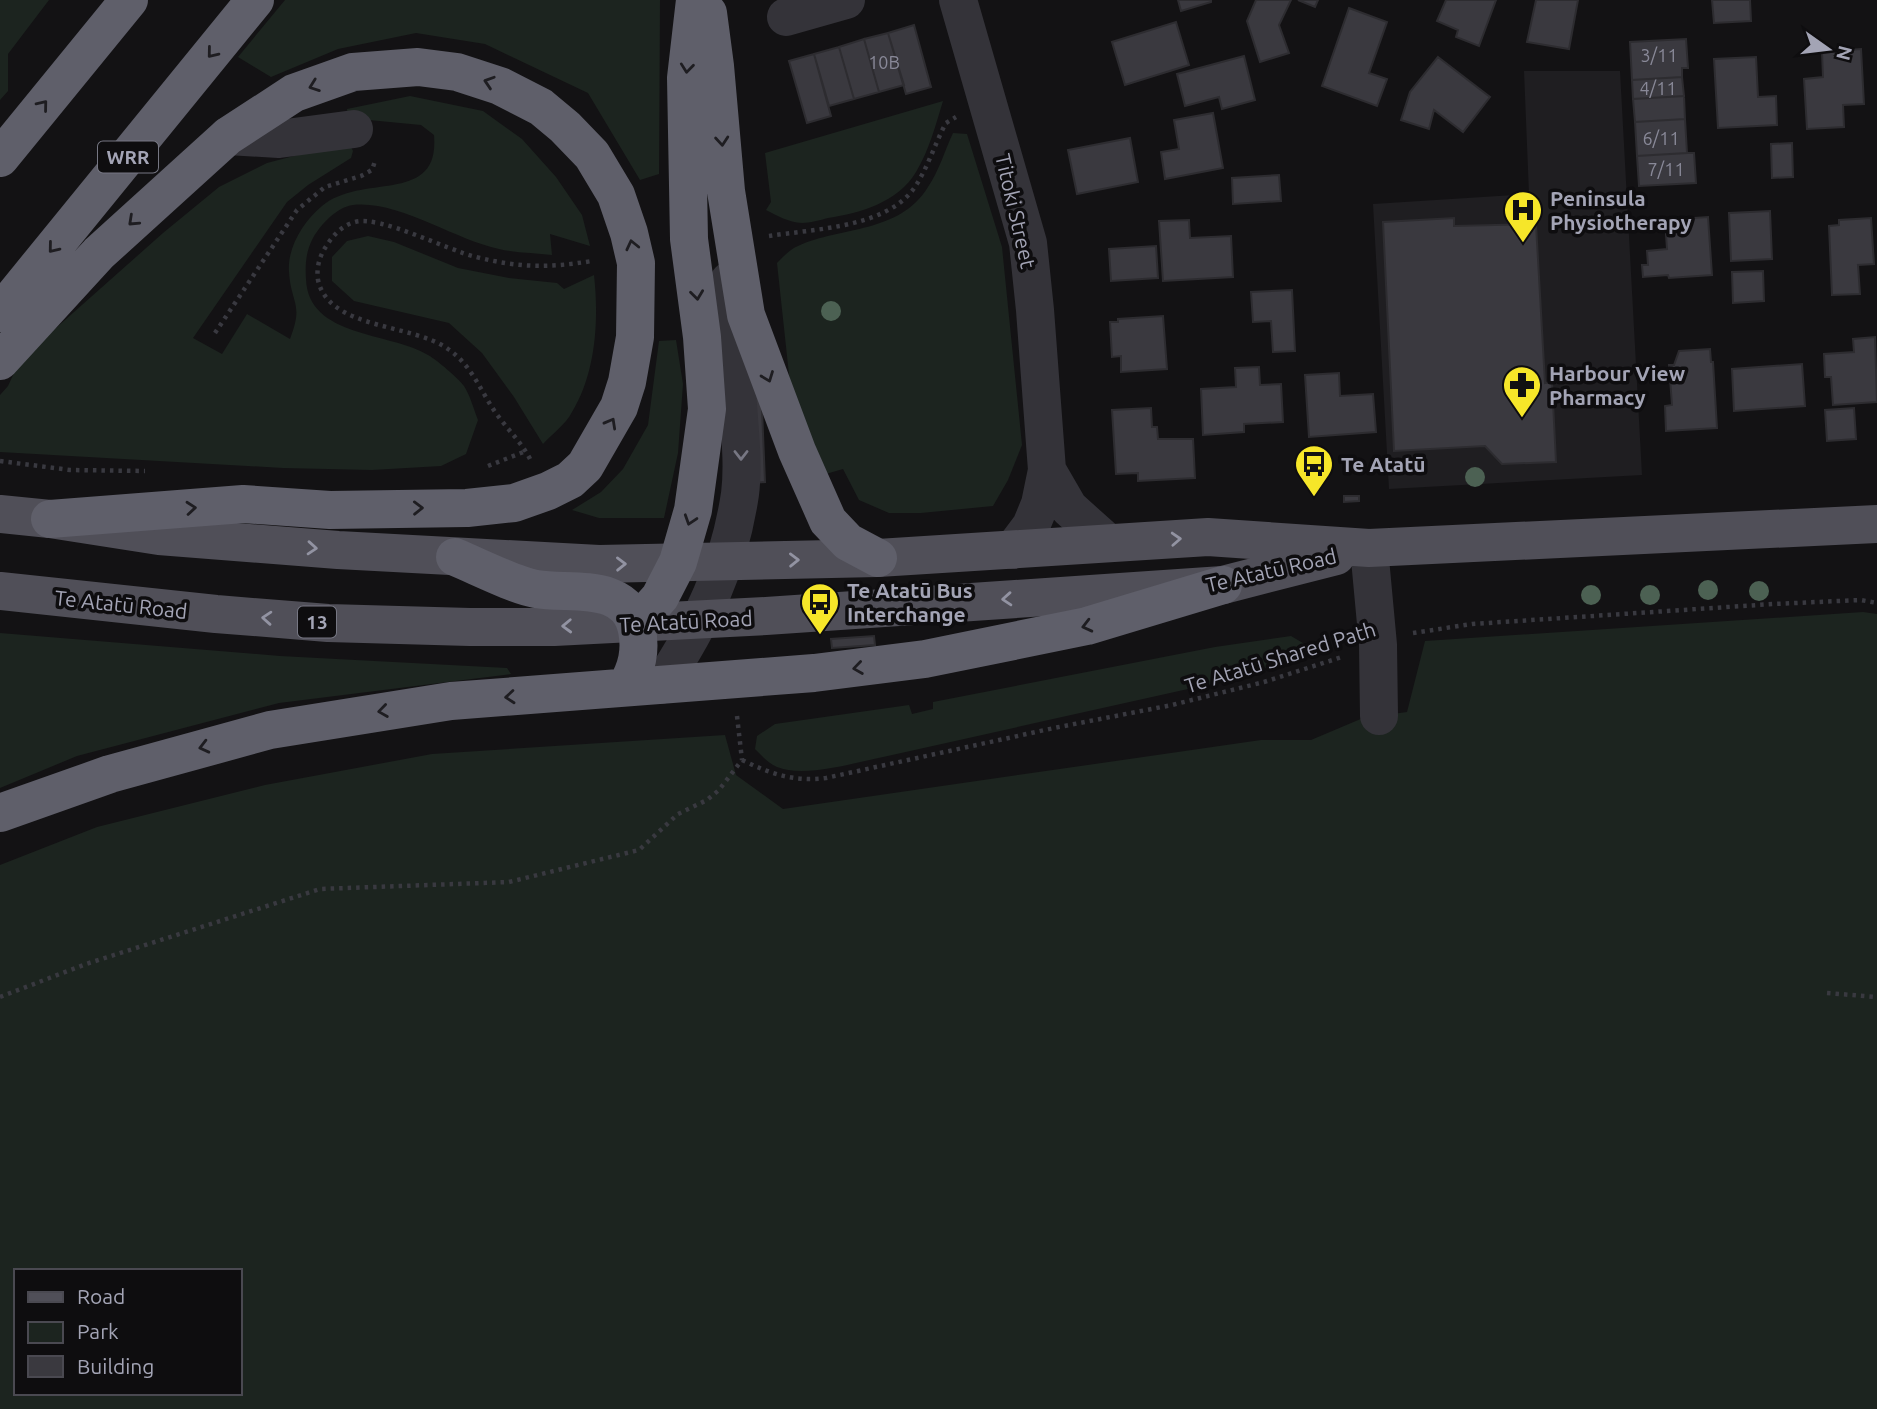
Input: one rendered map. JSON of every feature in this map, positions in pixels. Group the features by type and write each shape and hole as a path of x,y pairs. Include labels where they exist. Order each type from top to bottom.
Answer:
{"highway":[{"path":"0,158 129,0"},
{"name":"WRR","path":"0,313 255,0"},
{"path":"636,624 660,597 678,562 694,510 706,409 702,337 689,239 686,78 695,0"},
{"path":"706,0 726,191 746,315 797,451 825,515 834,529 848,542 878,558"},
{"path":"0,361 99,253 228,136 294,93 353,72 418,67 457,72 500,86 541,107 592,155 616,195 629,233 636,263 635,337 627,382 619,407 598,446 570,480 548,491 514,503 467,508 330,510 243,504 50,519"},
{"path":"455,557 534,589 604,594 620,601 636,624 639,654 634,672 644,686"},
{"path":"0,813 110,774 270,730 451,701 814,673 925,659 1087,626 1223,585"}],"main road":[{"name":"Te Atatū Road","path":"0,514 159,536 455,557 599,564 878,558 1208,537 1369,548 1877,524"},
{"name":"Te Atatū Road","path":"0,591 216,614 328,622 470,628 636,624 1223,585 1369,548"}],"street":[{"path":"786,17 846,0"},
{"name":"Titoki Street","path":"958,0 1028,243 1047,470 1040,504 1031,526 1013,550"},
{"path":"228,136 279,139 354,129"},
{"path":"644,686 701,620 726,561 740,493 741,449 729,298 726,191"},
{"name":"Titoki Street","path":"1047,470 1069,508 1108,543"},
{"path":"1369,548 1377,645 1379,716"}],"path":[{"path":"762,237 853,223 896,205 912,190 946,123 965,114"},
{"path":"215,333 297,210 325,187 372,170 376,156 374,141 354,129"},
{"path":"526,451 497,415 472,372 458,357 436,341 352,316 330,303 319,283 318,262 338,231 346,225 365,220 450,250 519,266 552,267 592,261"},
{"name":"Te Atatū Shared Path","path":"742,760 777,776 798,780 827,778 1172,705 1264,682 1413,633 1472,624 1773,604 1861,600 1877,603"},
{"path":"0,998 86,964 320,889 509,882 639,850 667,822 719,790 742,760 737,720"},
{"path":"1827,993 1877,997"}],"shaded area":[{"path":"1524,71 1620,71 1642,475 1389,489 1373,204 1529,194"}],"green space":[{"path":"0,0 49,0 8,54 8,91 0,100"},
{"path":"285,0 660,0 659,174 640,180 588,93 485,44 416,33 338,49 271,77 238,57"},
{"path":"410,96 483,111 522,139 556,177 582,215 590,246 550,234 552,255 505,250 482,244 389,208 370,205 353,205 341,209 325,222 313,238 306,258 306,279 310,298 321,313 336,323 428,355 464,386 478,420 466,454 441,466 372,470 283,468 0,452 0,395 8,386 20,360 163,233 219,187 267,163 309,152 351,147 351,158 308,185 287,202 193,338 222,354 247,314 290,339 296,318 296,304 290,283 289,263 298,235 309,219 322,206 339,196 412,180 425,171 433,157 434,135 421,125 348,118 347,109"},
{"path":"943,101 921,164 908,182 889,198 853,213 805,223 788,220 766,210 771,202 765,153"},
{"path":"953,133 967,134 1002,247 1022,445 1008,480 993,506 921,513 889,513 859,500 843,469 819,476 791,393 777,263 798,246 868,227 902,213 916,202 928,187"},
{"path":"368,236 394,242 458,268 509,278 557,283 564,289 594,275 596,327 586,380 580,397 563,425 543,444 482,353 449,323 354,301 332,281 332,257 347,241"},
{"path":"676,340 683,384 678,453 664,518 599,518 572,510 601,492 623,469 648,425 659,341"},
{"path":"1863,612 1877,614 1877,1409 0,1409 0,865 97,827 265,785 432,754 725,735 736,775 783,809 1261,740 1311,740 1363,718 1407,712 1425,641"},
{"path":"0,633 280,656 507,668 511,674 279,703 77,756 0,788"},
{"path":"1291,636 1308,646 1309,655 1224,681 844,766 788,770 777,767 755,749 757,736 775,724 909,705 912,714 933,709 933,702 1215,647"}],"building":[{"path":"1178,0 1211,0 1211,2 1181,11"},
{"path":"1256,0 1291,0 1279,25 1289,53 1260,62 1247,21"},
{"path":"1298,0 1318,0 1315,7"},
{"path":"1446,0 1496,0 1479,46 1456,37 1458,30 1437,21"},
{"path":"1536,0 1578,0 1569,49 1527,42"},
{"path":"1712,0 1750,0 1751,21 1714,23"},
{"path":"1349,8 1387,22 1369,73 1387,79 1377,106 1322,86"},
{"path":"1176,22 1189,65 1125,85 1112,42"},
{"path":"914,25 931,87 906,94 888,33"},
{"path":"888,33 904,85 879,92 864,39"},
{"path":"864,39 879,92 854,99 839,47"},
{"path":"1686,39 1688,68 1682,68 1682,77 1632,80 1630,42"},
{"path":"839,47 854,99 829,106 814,54"},
{"path":"1861,49 1864,104 1843,105 1844,127 1807,129 1804,79 1823,77 1822,52"},
{"path":"814,54 831,116 807,123 789,61"},
{"path":"1244,56 1255,100 1222,109 1219,97 1185,106 1177,74"},
{"path":"1438,57 1490,97 1463,132 1434,110 1429,129 1401,120 1410,92"},
{"path":"1756,57 1758,97 1776,96 1777,125 1718,128 1714,59"},
{"path":"1682,77 1684,96 1633,99 1632,80"},
{"path":"1684,96 1685,119 1635,122 1633,99"},
{"path":"1213,113 1223,168 1165,179 1161,152 1179,149 1174,120"},
{"path":"1685,119 1687,153 1637,156 1635,122"},
{"path":"1130,138 1138,182 1077,194 1068,150"},
{"path":"1792,143 1793,177 1772,178 1771,144"},
{"path":"1694,153 1696,183 1639,186 1637,156"},
{"path":"1279,175 1281,201 1233,204 1232,178"},
{"path":"1770,211 1772,259 1731,261 1729,213"},
{"path":"1708,217 1712,275 1643,277 1642,265 1648,265 1647,251 1667,249 1665,220"},
{"path":"1454,218 1454,226 1536,224 1545,383 1552,382 1556,462 1502,464 1485,446 1394,451 1383,222"},
{"path":"1871,218 1874,264 1858,265 1860,294 1832,295 1829,226 1839,225 1839,220"},
{"path":"1189,220 1190,238 1231,236 1233,277 1163,281 1159,221"},
{"path":"1156,246 1158,278 1111,281 1109,249"},
{"path":"1763,271 1764,301 1733,303 1732,272"},
{"path":"1292,290 1295,351 1273,352 1271,321 1253,322 1251,292"},
{"path":"1163,316 1167,369 1121,372 1121,356 1112,357 1110,322"},
{"path":"1875,337 1877,402 1833,405 1831,377 1825,377 1824,354 1854,352 1853,339"},
{"path":"1710,349 1717,428 1666,431 1665,406 1672,405 1669,365 1674,365 1679,351"},
{"path":"1802,364 1805,406 1734,411 1732,369"},
{"path":"1259,367 1260,385 1281,384 1283,422 1244,424 1244,432 1203,435 1201,389 1236,387 1235,368"},
{"path":"1339,373 1340,396 1373,394 1376,432 1309,437 1305,375"},
{"path":"761,385 765,482 755,483 751,386"},
{"path":"1151,408 1152,427 1157,427 1158,439 1193,439 1195,478 1138,481 1138,473 1116,474 1112,410"},
{"path":"1854,408 1856,439 1827,441 1825,410"},
{"path":"1344,496 1359,496 1359,501 1344,502"},
{"path":"874,636 875,645 832,648 831,639"}],"place":[{"name":"Peninsula Physiotherapy","path":"1523,244"},
{"name":"Harbour View Pharmacy","path":"1522,419"},
{"name":"Te Atatū","path":"1314,498"},
{"name":"Te Atatū Bus Interchange","path":"820,636"}]}
